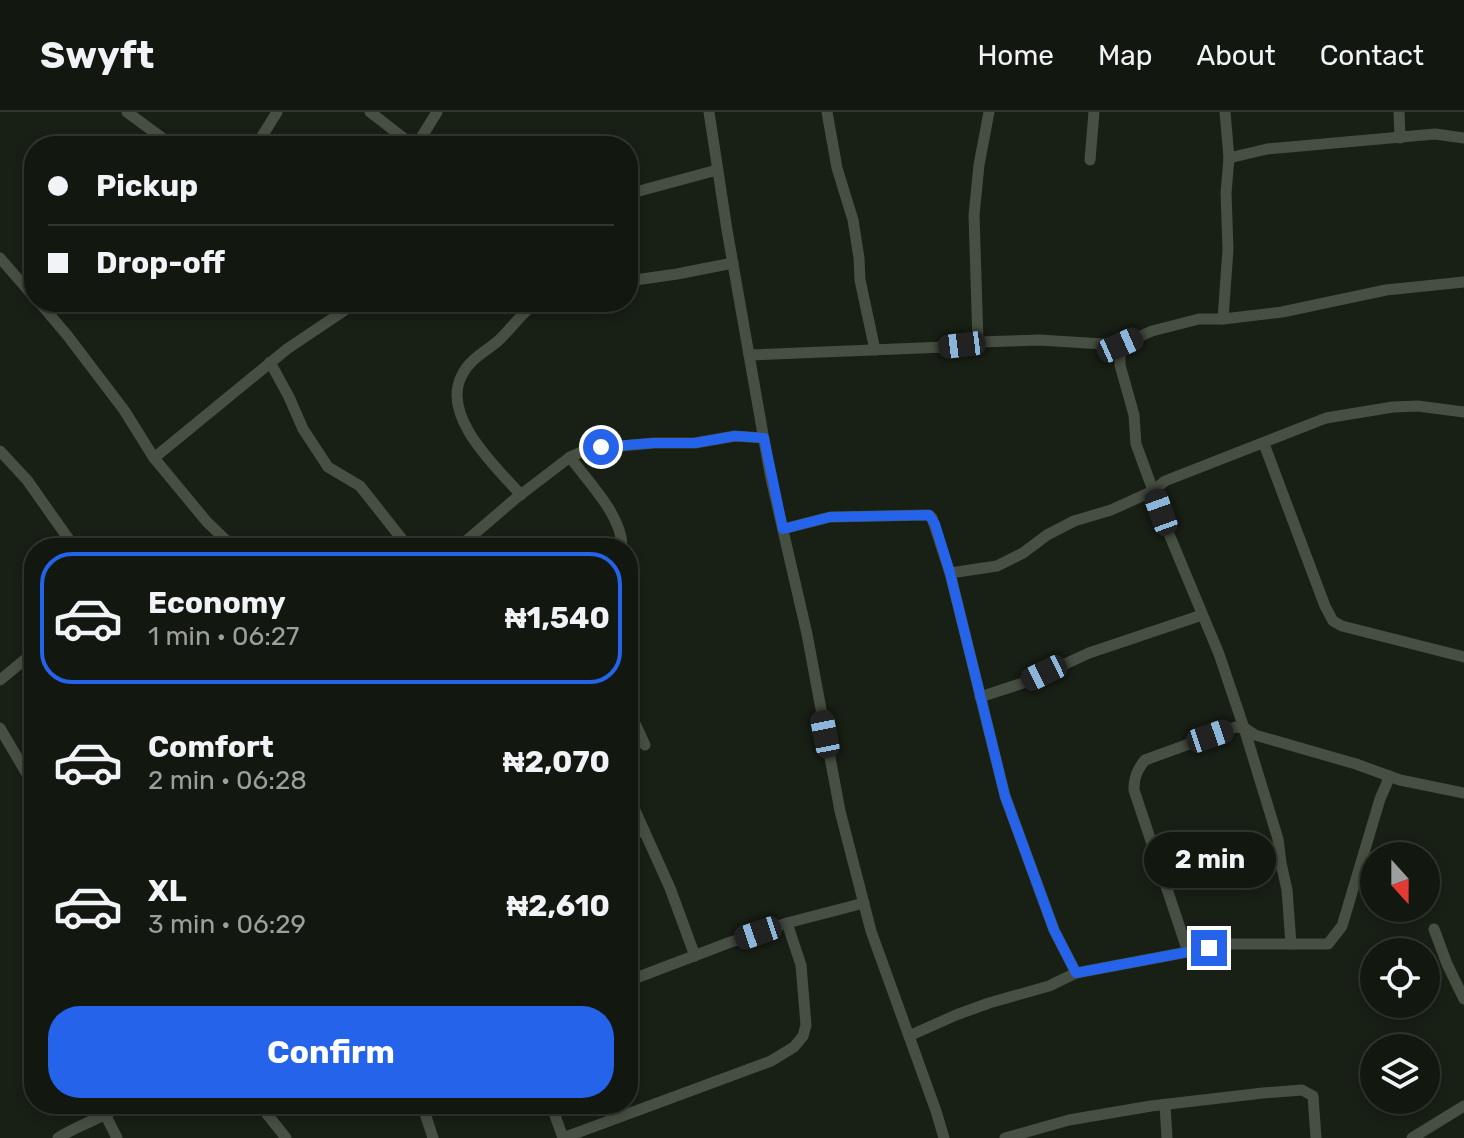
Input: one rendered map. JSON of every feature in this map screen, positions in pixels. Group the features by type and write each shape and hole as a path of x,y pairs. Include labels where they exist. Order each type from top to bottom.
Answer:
{"street":[{"path":"127,112 159,136"},
{"path":"262,136 277,112"},
{"path":"370,112 402,136"},
{"path":"421,136 437,112"},
{"path":"709,112 764,438 807,634 840,811 871,931 944,1138"},
{"path":"827,112 837,168 853,220 860,280 875,350"},
{"path":"975,112 989,115 974,215 978,342"},
{"path":"1090,160 1094,112"},
{"path":"1223,319 1229,158 1225,112"},
{"path":"1399,112 1400,138"},
{"path":"1229,158 1267,149 1435,134 1464,138"},
{"path":"638,191 717,170"},
{"path":"0,258 24,286"},
{"path":"638,280 733,263"},
{"path":"749,355 1039,340 1120,345 1152,331 1199,319 1282,312 1386,290 1464,282"},
{"path":"47,312 124,410 154,458 224,538"},
{"path":"154,458 270,362 342,312"},
{"path":"521,495 475,444 458,404 458,389 470,363 527,312"},
{"path":"1120,345 1120,365 1134,415 1136,444 1191,590 1219,654 1278,839 1287,890 1291,944"},
{"path":"270,362 303,429 328,467 360,486 401,538"},
{"path":"950,573 997,566 1074,521 1111,510 1153,491 1165,481 1326,418 1393,407 1418,406 1464,412"},
{"path":"470,538 570,457 588,449 695,443 735,436 764,438"},
{"path":"1264,444 1333,621 1342,626 1464,657"},
{"path":"0,451 27,480 68,538"},
{"path":"570,457 612,514 620,538"},
{"path":"783,529 830,517 929,515 935,524 1005,796 1054,930 1076,973"},
{"path":"980,697 1026,682 1089,653 1202,615"},
{"path":"0,680 24,660"},
{"path":"1188,952 1134,790 1134,778 1145,760 1236,727 1390,776 1464,793"},
{"path":"0,728 24,769"},
{"path":"638,730 645,745"},
{"path":"909,1036 967,1011 1049,986 1076,973 1230,944 1328,944 1342,926 1390,776"},
{"path":"638,817 670,888 695,956"},
{"path":"638,833 644,830"},
{"path":"638,977 787,923 864,903"},
{"path":"638,1110 771,1061 794,1047 803,1036 806,1025 801,965 787,923"},
{"path":"1434,929 1464,999"},
{"path":"1005,1138 1069,1120 1165,1105 1302,1090 1313,1096 1316,1138"},
{"path":"1165,1105 1167,1138"},
{"path":"1420,1136 1464,1106"},
{"path":"58,1138 109,1114"},
{"path":"267,1114 286,1138"},
{"path":"425,1114 433,1138"},
{"path":"555,1114 563,1138 628,1114"},
{"path":"106,1116 117,1138"}],"route":[{"path":"601,447 695,443 735,436 764,438 783,529 830,517 929,515 943,545 1005,796 1054,930 1076,973 1209,948"}]}
